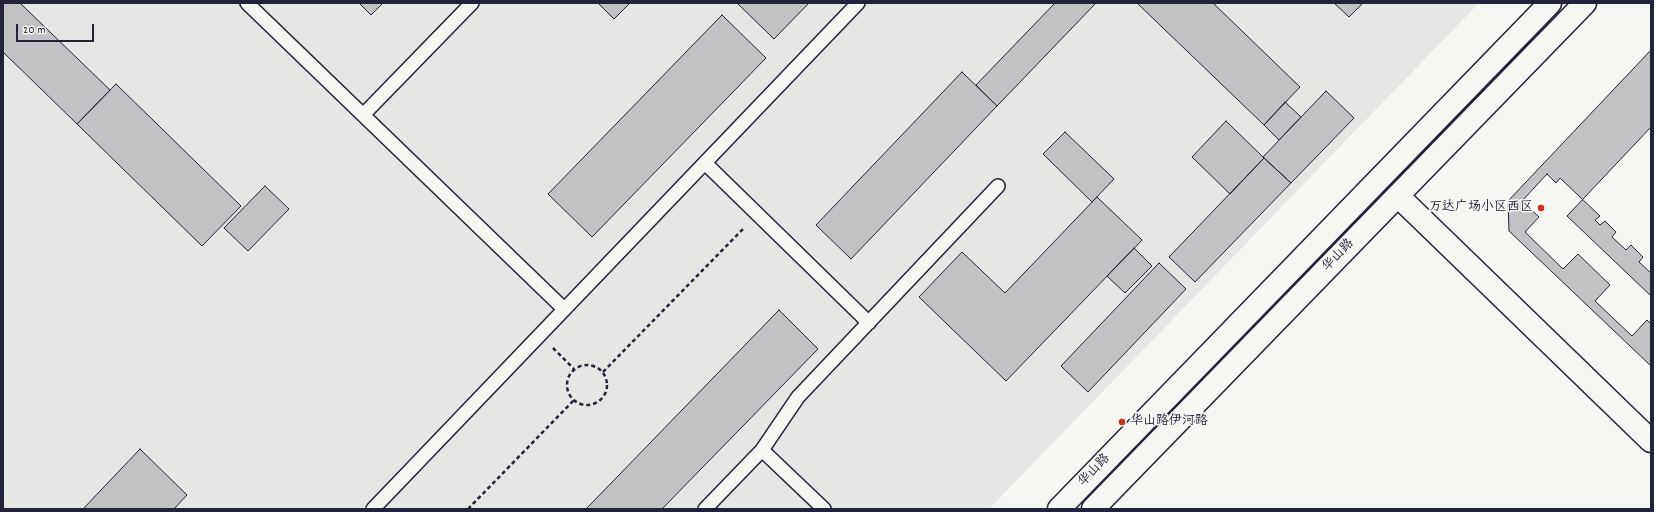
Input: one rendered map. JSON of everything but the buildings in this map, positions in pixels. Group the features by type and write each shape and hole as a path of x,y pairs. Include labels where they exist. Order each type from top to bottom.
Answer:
{"street":[{"name":"华山路","path":"1059,509 1550,3"},
{"name":"华山路","path":"1093,509 1585,3"},
{"path":"1398,196 1651,441"}],"lane":[{"path":"247,3 564,309"},
{"path":"363,115 472,3"},
{"path":"373,509 858,3"},
{"path":"705,163 869,323"},
{"path":"705,509 762,450 798,397 998,186"},
{"path":"762,450 824,509"}],"path":[{"path":"603,372 757,215"},
{"path":"539,336 574,369"},
{"path":"591,364 603,372 608,382 604,396 599,402 589,405 579,404 570,397 566,388 568,377 574,369 582,365 591,364"},
{"path":"468,509 574,400"}],"shaded area":[{"path":"3,3 1479,3 989,509 3,509"}],"place":[{"name":"万达广场小区西区","path":"1541,208"},
{"name":"华山路伊河路","path":"1122,422"}]}
